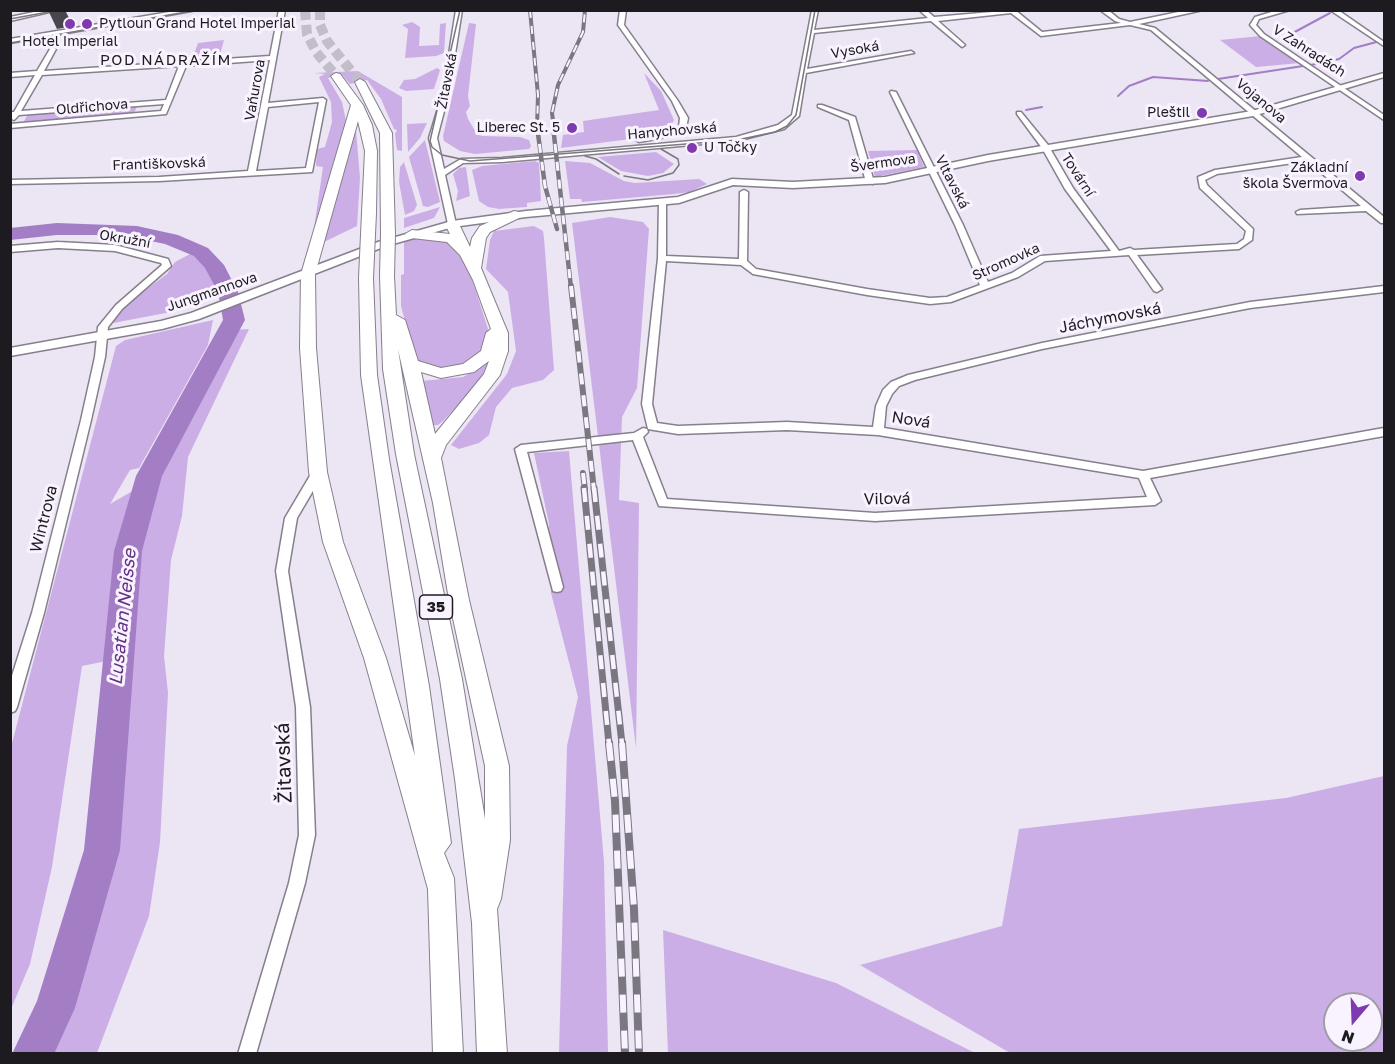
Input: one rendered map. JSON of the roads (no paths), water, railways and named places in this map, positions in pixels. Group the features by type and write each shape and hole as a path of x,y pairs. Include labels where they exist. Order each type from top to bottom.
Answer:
{"highway":[{"name":"35","path":"336,76 364,117 371,152 366,278 369,375 432,788 442,891 448,1053"},
{"name":"35","path":"360,82 386,133 391,369 405,454 451,679 485,923 492,1053"},
{"path":"357,105 308,274 308,348 318,472 333,542 375,658 442,891"},
{"path":"474,268 479,238 485,228 514,215"},
{"path":"431,460 438,443 492,375 500,351 496,324 474,268 452,224"},
{"path":"412,234 433,234 452,239 474,268"},
{"path":"388,284 411,364 497,766 497,840 485,923"},
{"path":"411,364 441,373 468,368 487,354 493,344 496,324"}],"street":[{"path":"10,19 55,10"},
{"path":"10,42 194,10"},
{"name":"Vaňurova","path":"252,173 282,10"},
{"name":"Žitavská","path":"452,224 433,138 446,92 459,10"},
{"path":"588,152 603,146 670,135 682,128 684,122 675,101 621,25 623,10"},
{"name":"Hanychovská","path":"461,161 502,160 736,140 773,131 789,123 795,116 815,10"},
{"path":"922,10 962,45"},
{"name":"Vojanova","path":"1102,10 1117,20 1153,29 1384,221"},
{"path":"810,32 1011,11 1041,34 1133,23 1200,10"},
{"name":"V Zahradách","path":"1287,10 1257,18 1253,25 1262,35 1342,87 1384,118"},
{"path":"1333,10 1384,44"},
{"path":"10,126 14,114 53,49"},
{"name":"Vysoká","path":"803,72 911,52"},
{"path":"10,75 272,58"},
{"path":"168,102 183,64"},
{"name":"Švermova","path":"382,244 452,224 514,215 662,202 693,196 732,182 793,185 870,182 1045,147 1253,113 1384,75"},
{"name":"Vltavská","path":"892,92 959,225 985,285"},
{"name":"Františkovská","path":"10,182 159,179 309,170 323,100 264,105"},
{"name":"Oldřichova","path":"10,126 164,113 168,102 14,114"},
{"path":"820,106 852,119 870,182"},
{"name":"Tovární","path":"1019,113 1045,147 1069,189 1116,252"},
{"path":"435,151 461,161"},
{"name":"Stromovka","path":"662,258 743,262 753,271 867,292 930,301 958,298 985,285 1015,275 1043,258 1239,246 1248,240 1250,231 1203,186 1202,179 1215,172 1309,158"},
{"path":"442,173 461,161"},
{"path":"743,262 744,192"},
{"path":"557,587 521,449 637,435 652,426 647,404 662,258 662,202"},
{"path":"1300,212 1368,208"},
{"name":"Jungmannova","path":"10,352 162,326 218,308 382,244"},
{"name":"Okružní","path":"10,249 58,245 90,246 136,252 165,261 167,266 165,270 107,319 101,337"},
{"path":"1130,251 1157,289"},
{"name":"Jáchymovská","path":"878,431 881,406 887,392 895,384 912,377 1042,346 1250,305 1384,289"},
{"name":"Wintrova","path":"10,707 38,613 86,420 100,357 101,337"},
{"name":"Nová","path":"652,426 678,430 787,426 878,431 1143,475 1384,432"},
{"name":"Vilová","path":"637,435 663,503 874,517 1155,501 1143,475"},
{"name":"Žitavská","path":"247,1053 297,883 307,834 303,707 282,571 291,518 318,472"}],"waterway":[{"path":"1330,13 1291,34 1295,40 1331,61"},
{"path":"1331,61 1339,59 1354,48 1384,40"},
{"path":"1311,65 1331,61"},
{"path":"1218,79 1303,66"},
{"path":"1118,96 1129,86 1153,77 1208,81"},
{"path":"1026,110 1042,107"},
{"name":"Lusatian Neisse","path":"10,234 57,229 94,229 137,232 171,239 201,252 214,265 228,292 234,320 149,476 128,551 102,850 55,1008 32,1054"}],"tunnel":[{"path":"305,10 307,34 316,52 336,76"},
{"path":"320,10 320,25 327,41 360,82"}],"tram line":[{"path":"10,19 59,10"},
{"path":"10,43 197,10"},
{"path":"460,10 430,141 432,147 442,155 470,161 737,140 775,132 787,126 796,115 815,10"},
{"path":"624,176 648,180 673,173 679,165 678,159 661,149"},
{"path":"585,156 596,159 619,174"}],"railway":[{"path":"530,10 538,95 537,126"},
{"path":"554,128 552,113 558,85 583,32 585,10"},
{"path":"537,126 545,186 557,229"},
{"path":"553,126 571,288"},
{"path":"571,286 594,490"},
{"path":"583,473 585,490"},
{"path":"584,488 609,744"},
{"path":"594,488 622,744"},
{"path":"609,743 615,801 625,1054"},
{"path":"622,743 634,909 639,1054"}],"place":[{"name":"Hotel Imperial","path":"70,24"},
{"name":"Pytloun Grand Hotel Imperial","path":"87,24"},
{"name":"Pleštil","path":"1202,113"},
{"name":"Liberec St. 5","path":"572,128"},
{"name":"U Točky","path":"692,148"},
{"name":"Základní škola Švermova","path":"1360,176"}],"district":[{"name":"POD NÁDRAŽÍM","path":"166,60"}]}
